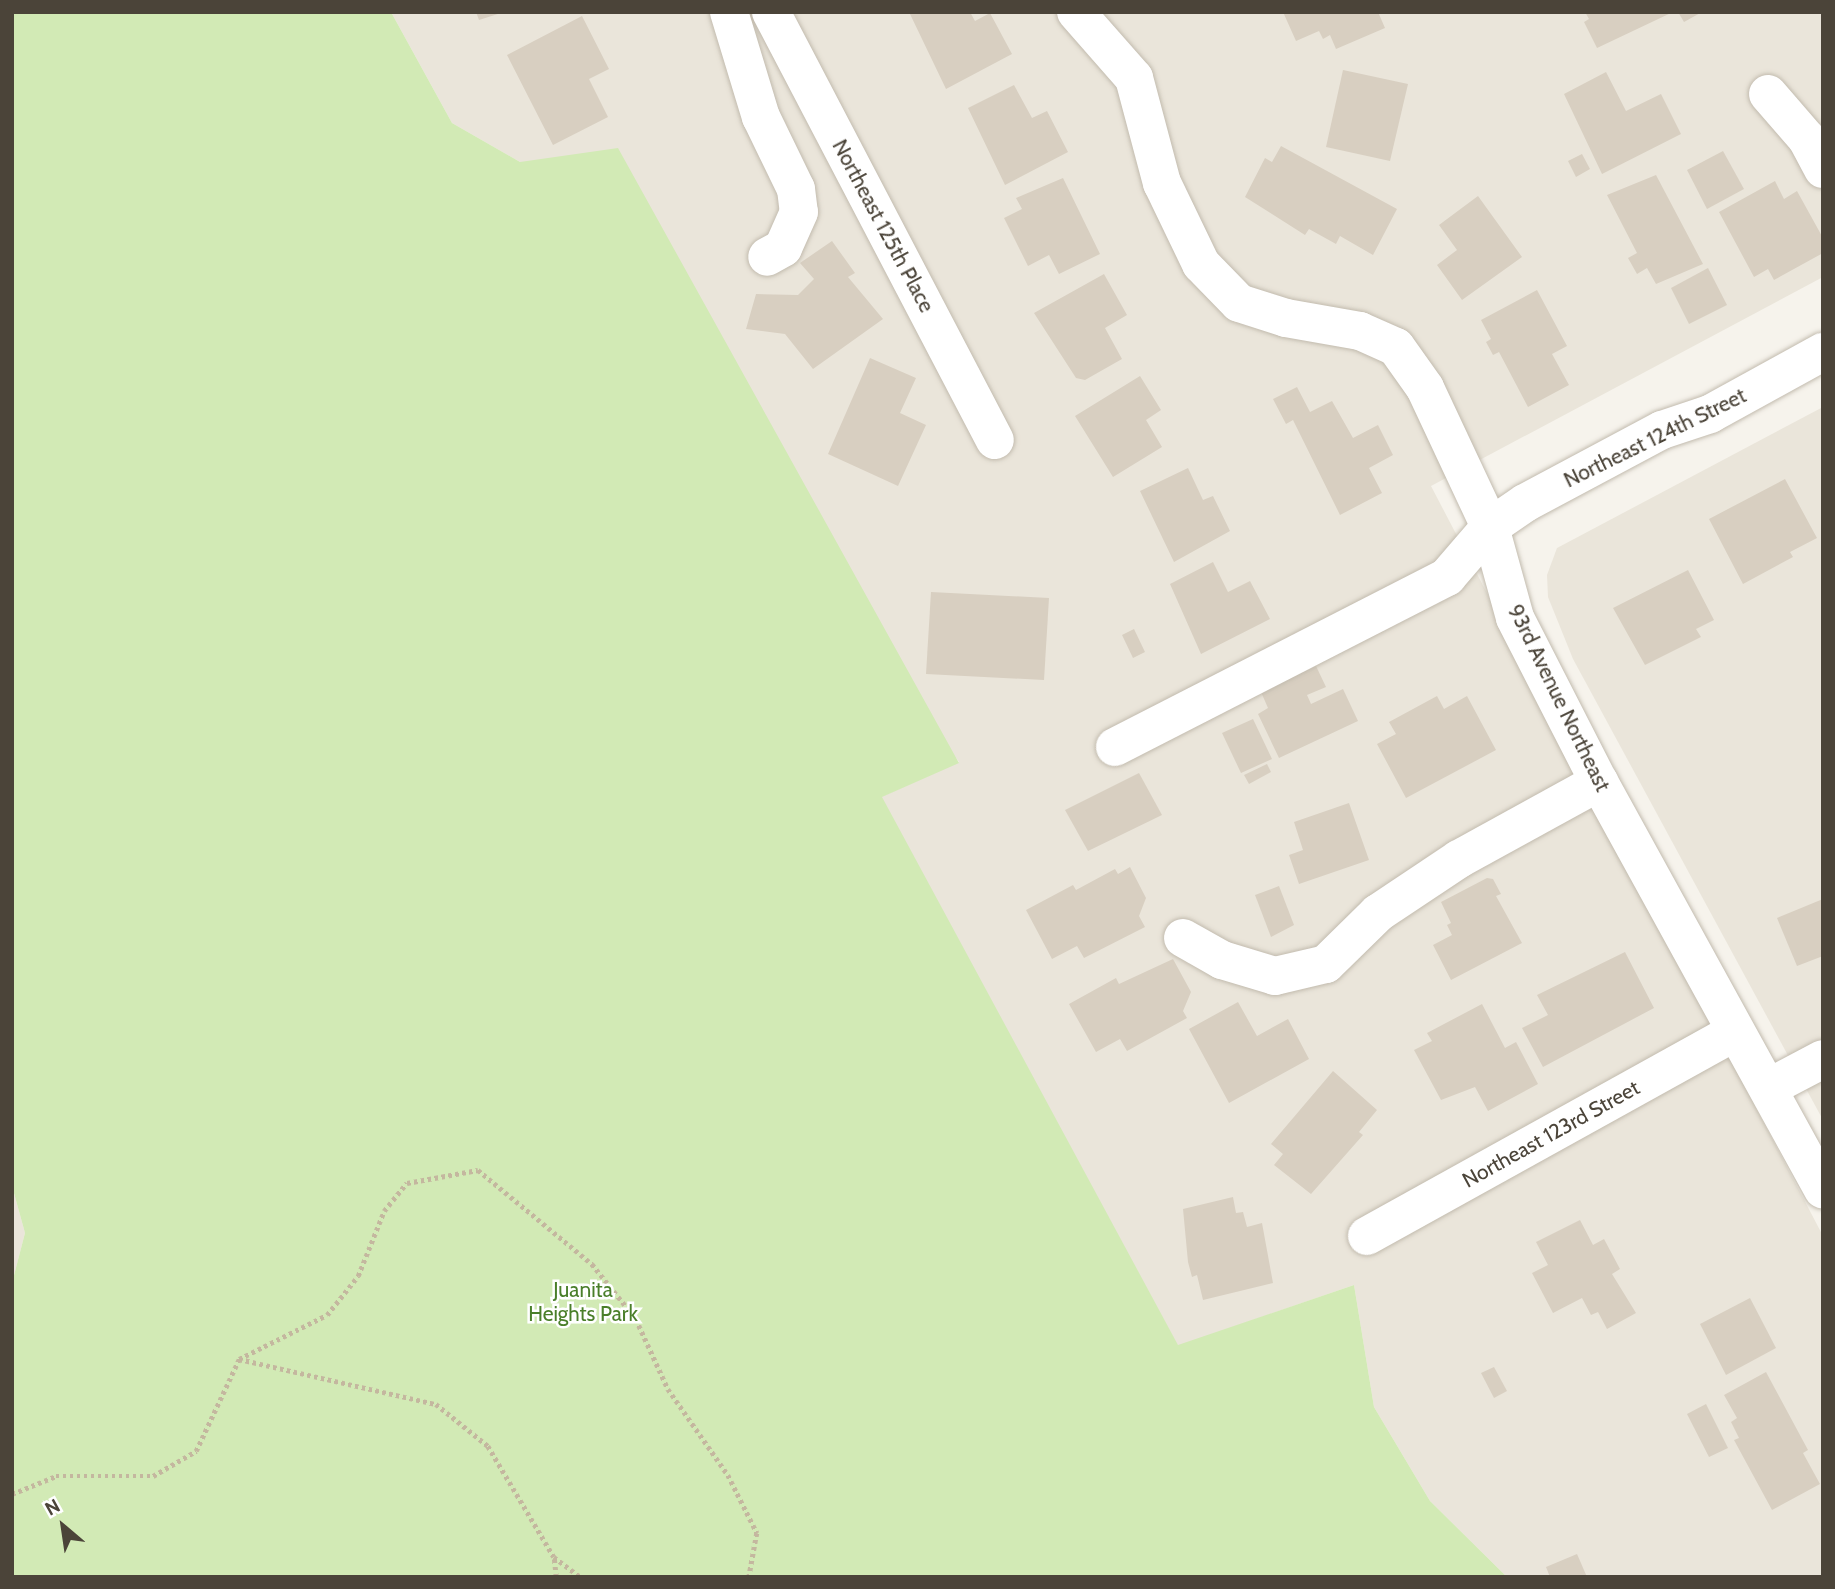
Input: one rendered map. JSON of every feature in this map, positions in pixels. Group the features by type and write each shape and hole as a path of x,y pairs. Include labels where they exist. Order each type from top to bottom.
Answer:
{"street":[{"path":"729,12 761,117 796,188 799,212 783,248 767,257"},
{"name":"Northeast 125th Place","path":"771,12 995,440"},
{"name":"93rd Avenue Northeast","path":"1076,12 1134,78 1162,183 1201,264 1239,303 1286,318 1360,331 1396,347 1425,388 1490,527 1515,618 1599,782 1823,1189"},
{"path":"1768,94 1807,139 1823,169"},
{"name":"Northeast 124th Street","path":"1115,747 1447,577 1490,527 1662,430 1710,414 1823,352"},
{"path":"1183,938 1222,960 1275,976 1326,964 1378,913 1459,859 1599,782"},
{"name":"Northeast 123rd Street","path":"1367,1236 1735,1032"},
{"path":"1768,1088 1823,1059"}],"path":[{"path":"12,1493 56,1476 153,1476 196,1451 239,1359 327,1315 358,1276 384,1211 407,1183 478,1170 592,1264 636,1318 668,1389 728,1475 757,1533 749,1577"},
{"path":"239,1359 436,1404 488,1446 554,1557 580,1577"},
{"path":"554,1557 556,1577"}],"shaded area":[{"path":"391,12 1823,12 1823,277 1431,486 1823,1236 1823,1577 1507,1577 1430,1501 1374,1407 1354,1285 1178,1346 881,797 959,762 520,162 452,123"},
{"path":"1823,407 1823,1120 1573,659 1548,597 1547,575 1557,548"},
{"path":"12,1186 25,1233 12,1283"}],"green space":[{"name":"Juanita Heights Park","path":"12,12 391,12 452,123 520,162 618,148 959,763 882,797 1178,1345 1354,1285 1374,1407 1430,1501 1507,1577 12,1577 12,1283 25,1233 12,1186"}],"building":[{"path":"476,12 501,12 501,13 479,20"},
{"path":"970,12 975,21 990,13 1012,54 946,89 910,14"},
{"path":"1283,12 1378,12 1385,28 1336,49 1330,35 1323,39 1319,31 1296,41"},
{"path":"1585,12 1673,12 1597,48 1584,22 1589,19"},
{"path":"1678,12 1702,12 1684,22"},
{"path":"582,16 609,69 589,79 608,117 553,145 507,55"},
{"path":"1343,70 1408,84 1390,161 1326,147"},
{"path":"1606,72 1626,111 1661,94 1681,134 1602,174 1564,94"},
{"path":"1014,85 1032,118 1047,111 1068,152 1005,185 968,108"},
{"path":"1281,146 1397,209 1373,255 1340,236 1336,244 1309,229 1305,235 1245,197 1265,158 1272,162"},
{"path":"1723,151 1744,189 1707,209 1687,170"},
{"path":"1582,154 1590,169 1576,177 1568,161"},
{"path":"1656,175 1703,264 1656,284 1647,268 1637,274 1628,258 1637,253 1607,195"},
{"path":"1063,178 1100,254 1059,274 1049,255 1028,266 1004,218 1022,209 1016,198"},
{"path":"1775,181 1784,199 1797,191 1823,238 1823,253 1774,280 1768,269 1754,277 1719,212"},
{"path":"1478,196 1522,257 1462,300 1437,265 1457,250 1439,225"},
{"path":"832,241 855,273 848,277 883,319 813,369 785,334 746,329 756,294 798,295 814,279 800,263"},
{"path":"1708,268 1727,305 1689,324 1671,288"},
{"path":"1104,274 1127,315 1105,328 1122,359 1085,380 1076,378 1034,313"},
{"path":"1537,290 1567,346 1552,354 1569,385 1528,407 1499,352 1493,355 1486,342 1491,339 1481,320"},
{"path":"870,358 916,378 900,413 926,425 898,486 828,454"},
{"path":"1140,376 1161,410 1146,420 1162,447 1113,477 1075,416"},
{"path":"1297,387 1310,412 1332,401 1353,438 1378,425 1393,455 1369,468 1382,493 1340,515 1293,420 1286,424 1273,399"},
{"path":"1188,468 1203,500 1213,496 1230,531 1174,562 1140,491"},
{"path":"1785,479 1817,538 1790,552 1793,557 1743,584 1709,519"},
{"path":"1213,562 1228,592 1250,581 1270,619 1201,654 1170,584"},
{"path":"1688,570 1714,620 1696,629 1701,637 1645,665 1613,608"},
{"path":"931,592 1049,598 1044,680 926,674"},
{"path":"1134,629 1145,652 1133,658 1122,635"},
{"path":"1316,666 1326,687 1307,695 1311,704 1343,689 1358,721 1279,758 1258,714 1268,708 1261,692"},
{"path":"1437,696 1444,709 1467,696 1496,750 1406,798 1377,744 1396,734 1389,722"},
{"path":"1253,719 1272,759 1241,773 1222,733"},
{"path":"1267,764 1271,772 1249,784 1244,775"},
{"path":"1139,773 1162,815 1088,851 1065,810"},
{"path":"1349,803 1369,860 1299,884 1289,855 1303,850 1294,822"},
{"path":"1130,867 1146,898 1139,916 1145,927 1084,958 1077,946 1052,959 1026,910 1073,885 1076,890 1115,869 1118,874"},
{"path":"1487,878 1493,879 1501,894 1496,896 1522,943 1451,980 1433,945 1452,935 1447,925 1451,923 1441,902"},
{"path":"1279,886 1294,925 1271,937 1255,895"},
{"path":"1823,899 1823,956 1797,966 1777,918"},
{"path":"1625,952 1654,1008 1543,1067 1522,1028 1548,1015 1537,995"},
{"path":"1173,959 1191,992 1183,1011 1187,1018 1127,1051 1120,1039 1096,1052 1069,1004 1116,978 1119,984"},
{"path":"1238,1002 1257,1036 1288,1019 1309,1059 1229,1103 1189,1029"},
{"path":"1482,1004 1505,1048 1516,1042 1538,1084 1488,1111 1475,1087 1441,1100 1414,1050 1432,1041 1427,1033"},
{"path":"1333,1071 1377,1110 1359,1132 1363,1135 1311,1194 1274,1165 1283,1154 1271,1144"},
{"path":"1233,1197 1236,1213 1243,1212 1247,1227 1262,1223 1273,1283 1203,1300 1197,1275 1192,1277 1188,1262 1183,1209"},
{"path":"1580,1220 1593,1245 1604,1239 1620,1269 1612,1274 1636,1313 1607,1329 1598,1312 1591,1315 1582,1298 1553,1313 1532,1273 1548,1265 1536,1242"},
{"path":"1750,1298 1776,1348 1726,1375 1700,1324"},
{"path":"1494,1367 1507,1391 1494,1398 1481,1373"},
{"path":"1766,1372 1808,1450 1803,1453 1820,1484 1772,1510 1734,1440 1739,1438 1731,1422 1737,1418 1724,1395"},
{"path":"1706,1404 1728,1448 1709,1457 1687,1414"},
{"path":"1577,1554 1587,1577 1550,1577 1546,1567"}]}
